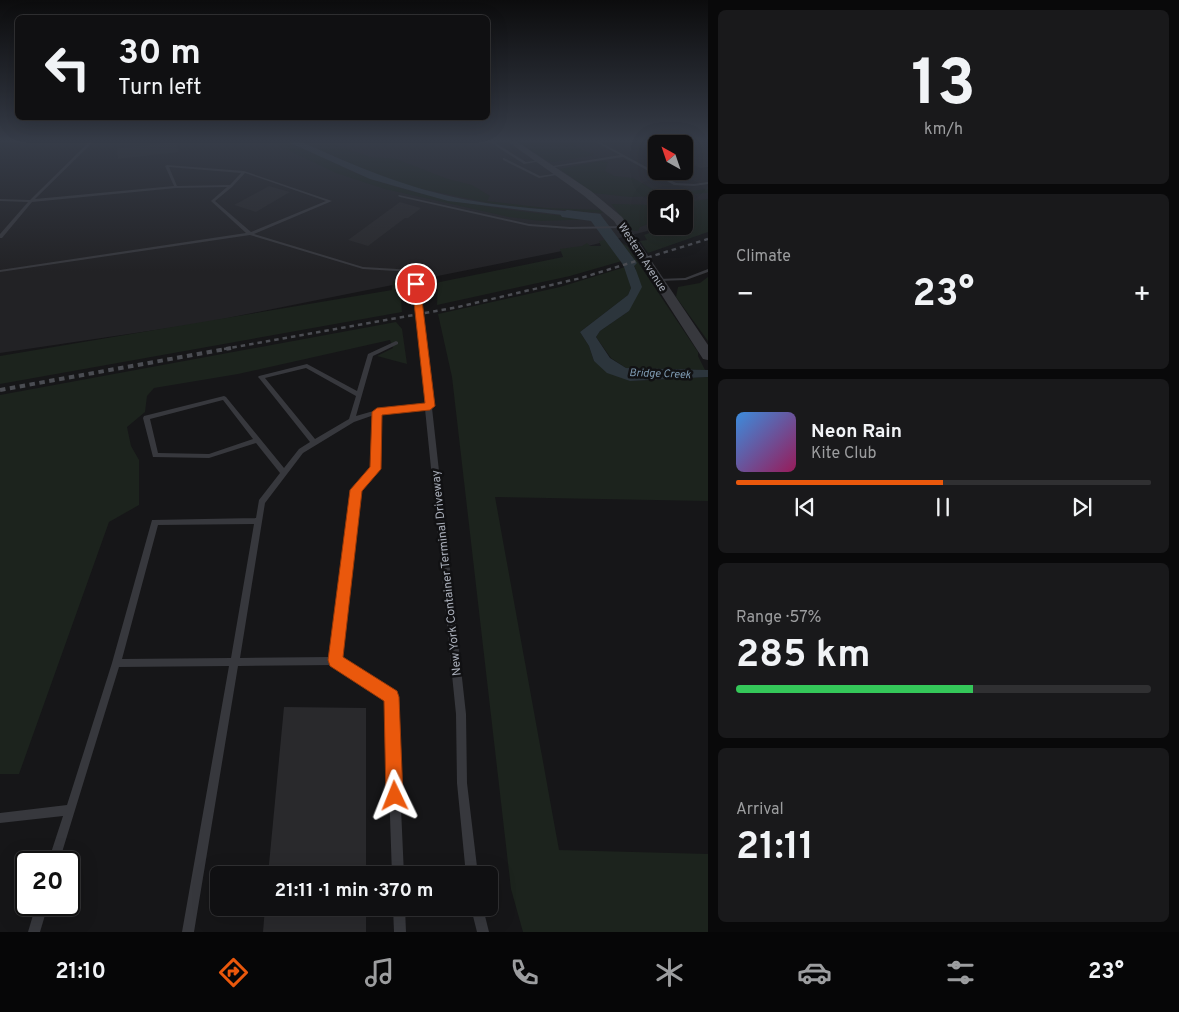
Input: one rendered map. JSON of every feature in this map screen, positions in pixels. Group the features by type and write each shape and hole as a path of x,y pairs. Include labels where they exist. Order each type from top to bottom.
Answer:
{"street":[{"name":"Western Avenue","path":"574,184 610,211 624,227 708,356"}],"lane":[{"path":"0,237 48,184"},
{"path":"0,271 250,234 330,201 281,184"},
{"path":"684,184 698,184"},
{"path":"0,200 31,201 176,187 232,186"},
{"path":"232,186 213,201 250,234"},
{"path":"400,196 529,225 595,228 624,227"},
{"name":"New York Container Terminal Driveway","path":"250,234 363,268 414,271 430,406 461,714 462,783 471,866"},
{"path":"658,280 686,279 708,270"},
{"path":"352,420 370,355 396,343"},
{"path":"314,443 261,377 307,366 359,395"},
{"path":"258,440 209,456 156,455 146,418 224,398 258,440 284,473"},
{"path":"188,932 262,502 301,451 352,420 377,412 430,406"},
{"path":"335,660 356,490 376,469 377,412"},
{"path":"57,851 116,662 155,522 259,522"},
{"path":"116,662 335,660 391,697 398,866"},
{"path":"0,818 69,810"},
{"path":"34,932 39,916"},
{"path":"399,916 400,932"},
{"path":"479,916 483,932"}],"shaded area":[{"path":"0,184 708,184 708,216 693,220 693,190 648,190 648,231 592,245 203,323 0,353"},
{"path":"371,184 387,184 426,195 482,206 595,219 541,221 509,217"},
{"path":"406,184 470,184 490,196 487,201 546,208 600,210 603,213 504,206"},
{"path":"581,184 644,184 654,190 648,190 648,196 631,197 593,193"},
{"path":"708,189 708,193 693,194 693,191"},
{"path":"708,199 708,232 648,253 640,241 647,240 644,235 648,233 648,235 693,235 693,201"},
{"path":"611,204 648,205 648,224 640,227 638,231 633,231"},
{"path":"604,234 622,261 570,276 437,305 438,283 440,282 563,257 560,249 582,246 587,243 590,246 601,246 599,241 605,240"},
{"path":"619,241 627,246 698,352 705,370 626,368 611,358 596,337 600,331 629,311 636,269"},
{"path":"625,267 631,288 628,295 580,332 589,346 594,361 630,381 708,377 708,501 495,497 559,850 708,854 708,932 523,932 511,889 452,377 438,314 560,287"},
{"path":"708,277 708,341 676,297 678,287 700,283"},
{"path":"393,281 395,281 400,289 402,312 0,384 0,356 392,290"},
{"path":"396,322 402,329 407,364 377,356 393,348 390,340 238,374 154,388 147,396 145,412 127,427 131,446 139,460 139,505 109,522 19,774 0,774 0,395"}],"water":[{"path":"389,184 407,184 468,200 501,205 601,214 595,219 448,201"},
{"path":"607,235 625,250 642,287 629,311 600,331 596,337 610,358 626,368 708,370 708,377 630,381 607,373 594,361 589,346 580,332 628,295 631,288 622,261"}],"building":[{"path":"269,186 290,192 256,212 234,205"},
{"path":"400,202 421,208 368,246 348,240"},
{"path":"284,707 366,708 366,866 269,866"},
{"path":"264,916 366,916 366,932 263,932"}],"waterway":[{"name":"Bridge Creek","path":"567,214 595,217 629,263"}],"railway":[{"path":"224,349 458,307 581,278 708,239"},
{"path":"0,390 231,348"}],"route":[{"path":"395,796 391,697 335,660 356,490 376,469 377,412 430,406 416,284"}]}
